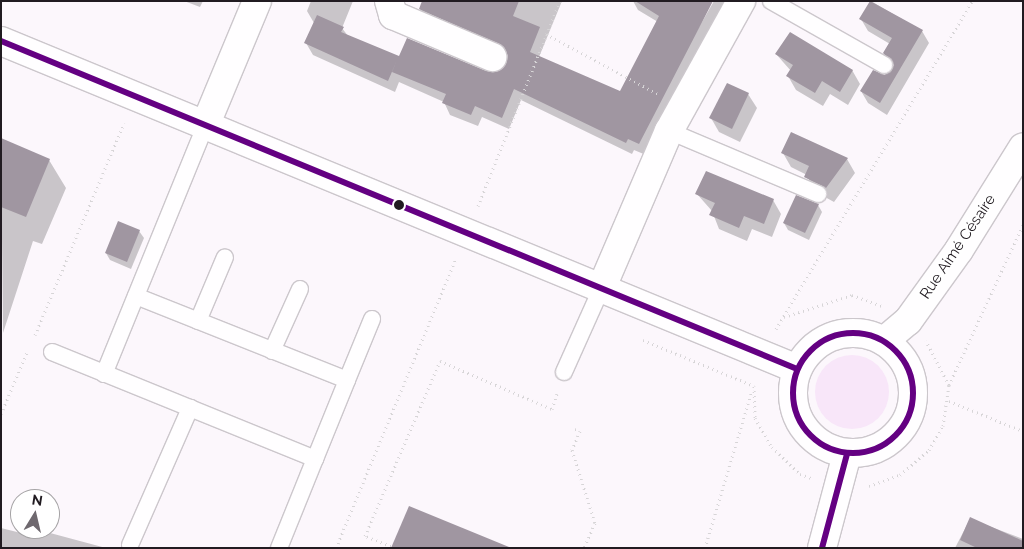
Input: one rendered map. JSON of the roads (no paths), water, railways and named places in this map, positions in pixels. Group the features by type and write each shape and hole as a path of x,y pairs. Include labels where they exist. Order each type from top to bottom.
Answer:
{"street":[{"path":"205,126 257,1"},
{"path":"389,1 393,15 492,57"},
{"path":"602,287 669,131 741,1"},
{"path":"1,41 466,233 602,287 797,369"},
{"name":"Rue Aimé Césaire","path":"884,341 908,321 959,250 1023,147"},
{"path":"845,333 865,334 884,341 910,372 911,412 887,444 847,454 813,439 800,424 794,406 797,369 808,352 845,333"},
{"path":"822,548 847,454"}],"lane":[{"path":"771,1 884,65"},
{"path":"104,374 205,126"},
{"path":"669,131 818,194"},
{"path":"198,321 225,257"},
{"path":"564,372 602,287"},
{"path":"272,351 300,290"},
{"path":"136,296 347,380"},
{"path":"279,548 372,319"},
{"path":"52,352 315,459"},
{"path":"130,545 190,408"}]}
